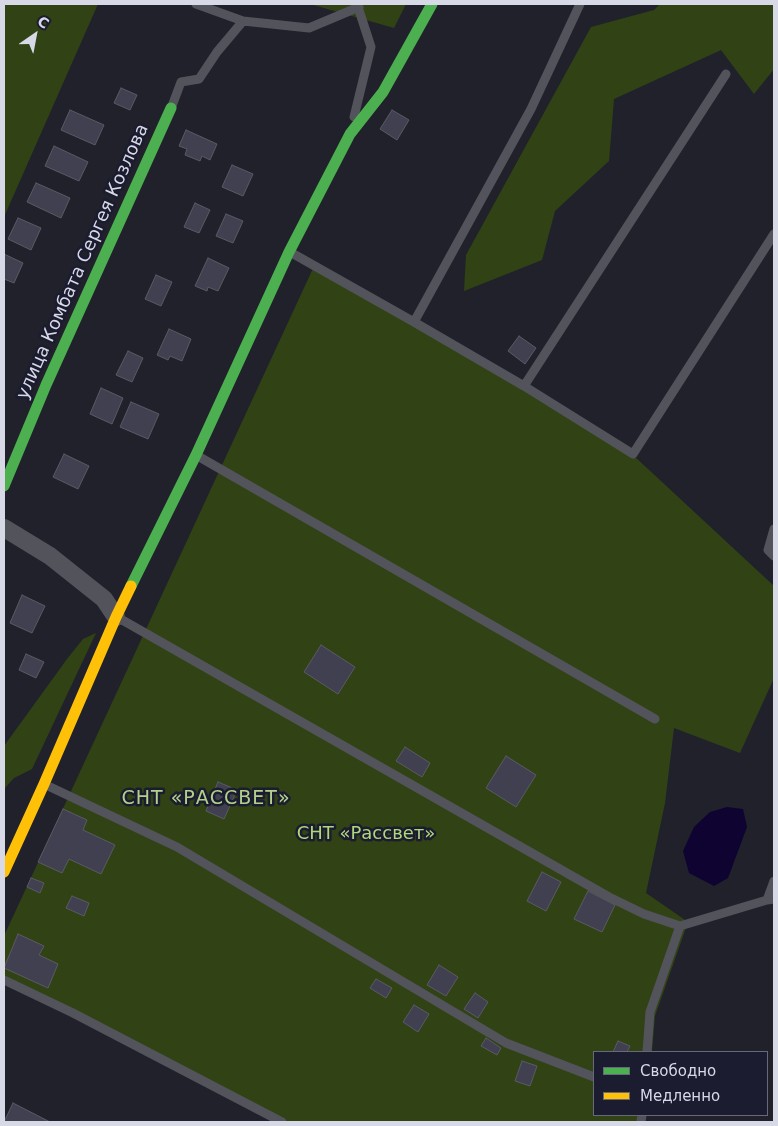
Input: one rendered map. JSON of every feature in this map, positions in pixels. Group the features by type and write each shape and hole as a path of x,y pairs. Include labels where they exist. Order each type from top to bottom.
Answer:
{"street":[{"path":"4,872 116,617 196,455 289,252 350,134 383,92 432,4"},
{"name":"улица Комбата Сергея Козлова","path":"4,486 46,385 171,108"},
{"path":"4,528 50,556 104,599 116,617"}],"lane":[{"path":"196,4 243,20 309,28 358,6 371,47 350,134"},
{"path":"414,322 532,109 580,4"},
{"path":"171,108 181,82 199,79 217,52 243,20"},
{"path":"524,386 726,74"},
{"path":"289,252 524,386 633,454 774,234"},
{"path":"196,455 655,719"},
{"path":"774,529 768,550 774,556"},
{"path":"116,617 609,897 644,914 680,926 770,900 774,882"},
{"path":"44,784 177,847 506,1043 593,1077"},
{"path":"647,1051 650,1012 680,926"},
{"path":"4,980 73,1013 282,1122"}],"green space":[{"path":"4,4 98,4 4,217"},
{"path":"310,4 406,4 394,28"},
{"path":"660,4 774,4 774,69 754,94 721,50 614,99 609,161 555,211 542,260 464,291 466,255 591,27 654,10"},
{"name":"СНТ «Рассвет»","path":"316,262 634,456 774,586 774,678 740,753 674,728 665,803 646,893 688,922 655,1016 652,1051 593,1051 593,1116 646,1116 645,1122 285,1122 4,980 4,936"},
{"path":"96,633 32,769 14,778 4,789 4,746 83,639"}],"shaded area":[{"path":"727,807 743,809 747,827 728,878 714,886 689,873 683,851 694,827 710,812"}],"building":[{"path":"121,88 137,95 130,110 114,103"},
{"path":"70,110 104,125 95,145 61,130"},
{"path":"392,110 409,120 397,140 380,129"},
{"path":"186,130 217,144 210,160 202,156 200,161 185,155 187,149 179,146"},
{"path":"54,146 88,162 79,181 45,166"},
{"path":"232,165 253,174 243,196 222,187"},
{"path":"36,183 70,198 61,218 27,202"},
{"path":"195,203 210,210 199,233 184,227"},
{"path":"226,214 243,221 233,243 216,236"},
{"path":"18,218 41,228 31,250 8,239"},
{"path":"4,254 23,263 14,283 4,279"},
{"path":"208,258 229,268 218,291 208,287 207,291 195,286"},
{"path":"156,275 172,282 161,306 145,299"},
{"path":"169,329 191,339 182,361 170,356 168,360 157,355"},
{"path":"519,336 536,348 525,364 508,351"},
{"path":"128,351 143,358 132,382 116,375"},
{"path":"101,388 123,398 112,424 90,414"},
{"path":"131,402 159,414 148,439 120,427"},
{"path":"64,454 89,466 78,489 53,477"},
{"path":"22,595 45,606 32,633 10,623"},
{"path":"321,645 355,667 338,694 304,672"},
{"path":"26,654 44,662 36,678 19,670"},
{"path":"405,747 430,763 422,777 396,761"},
{"path":"506,756 536,775 516,807 486,788"},
{"path":"218,782 237,790 224,819 206,811"},
{"path":"63,809 87,820 83,830 115,845 101,874 69,859 62,873 38,862"},
{"path":"542,872 561,882 546,911 527,901"},
{"path":"31,878 44,883 40,893 27,887"},
{"path":"588,891 615,905 602,932 574,919"},
{"path":"72,896 89,903 84,916 66,908"},
{"path":"18,934 44,946 39,955 58,964 48,988 4,968"},
{"path":"439,965 458,977 446,996 427,985"},
{"path":"376,979 392,988 386,998 370,988"},
{"path":"475,993 488,1002 478,1018 464,1009"},
{"path":"414,1005 429,1014 418,1032 403,1022"},
{"path":"486,1038 501,1048 497,1055 481,1046"},
{"path":"618,1041 630,1046 628,1051 613,1051"},
{"path":"522,1061 537,1066 530,1086 515,1081"},
{"path":"13,1103 50,1122 4,1122"}],"traffic: fast":[{"path":"131,586 196,455 289,252 350,134 383,92 432,4"},
{"path":"4,486 46,385 171,108"}],"traffic: slow":[{"path":"4,872 131,586"}],"district":[{"name":"СНТ «РАССВЕТ»","path":"206,799"}]}
